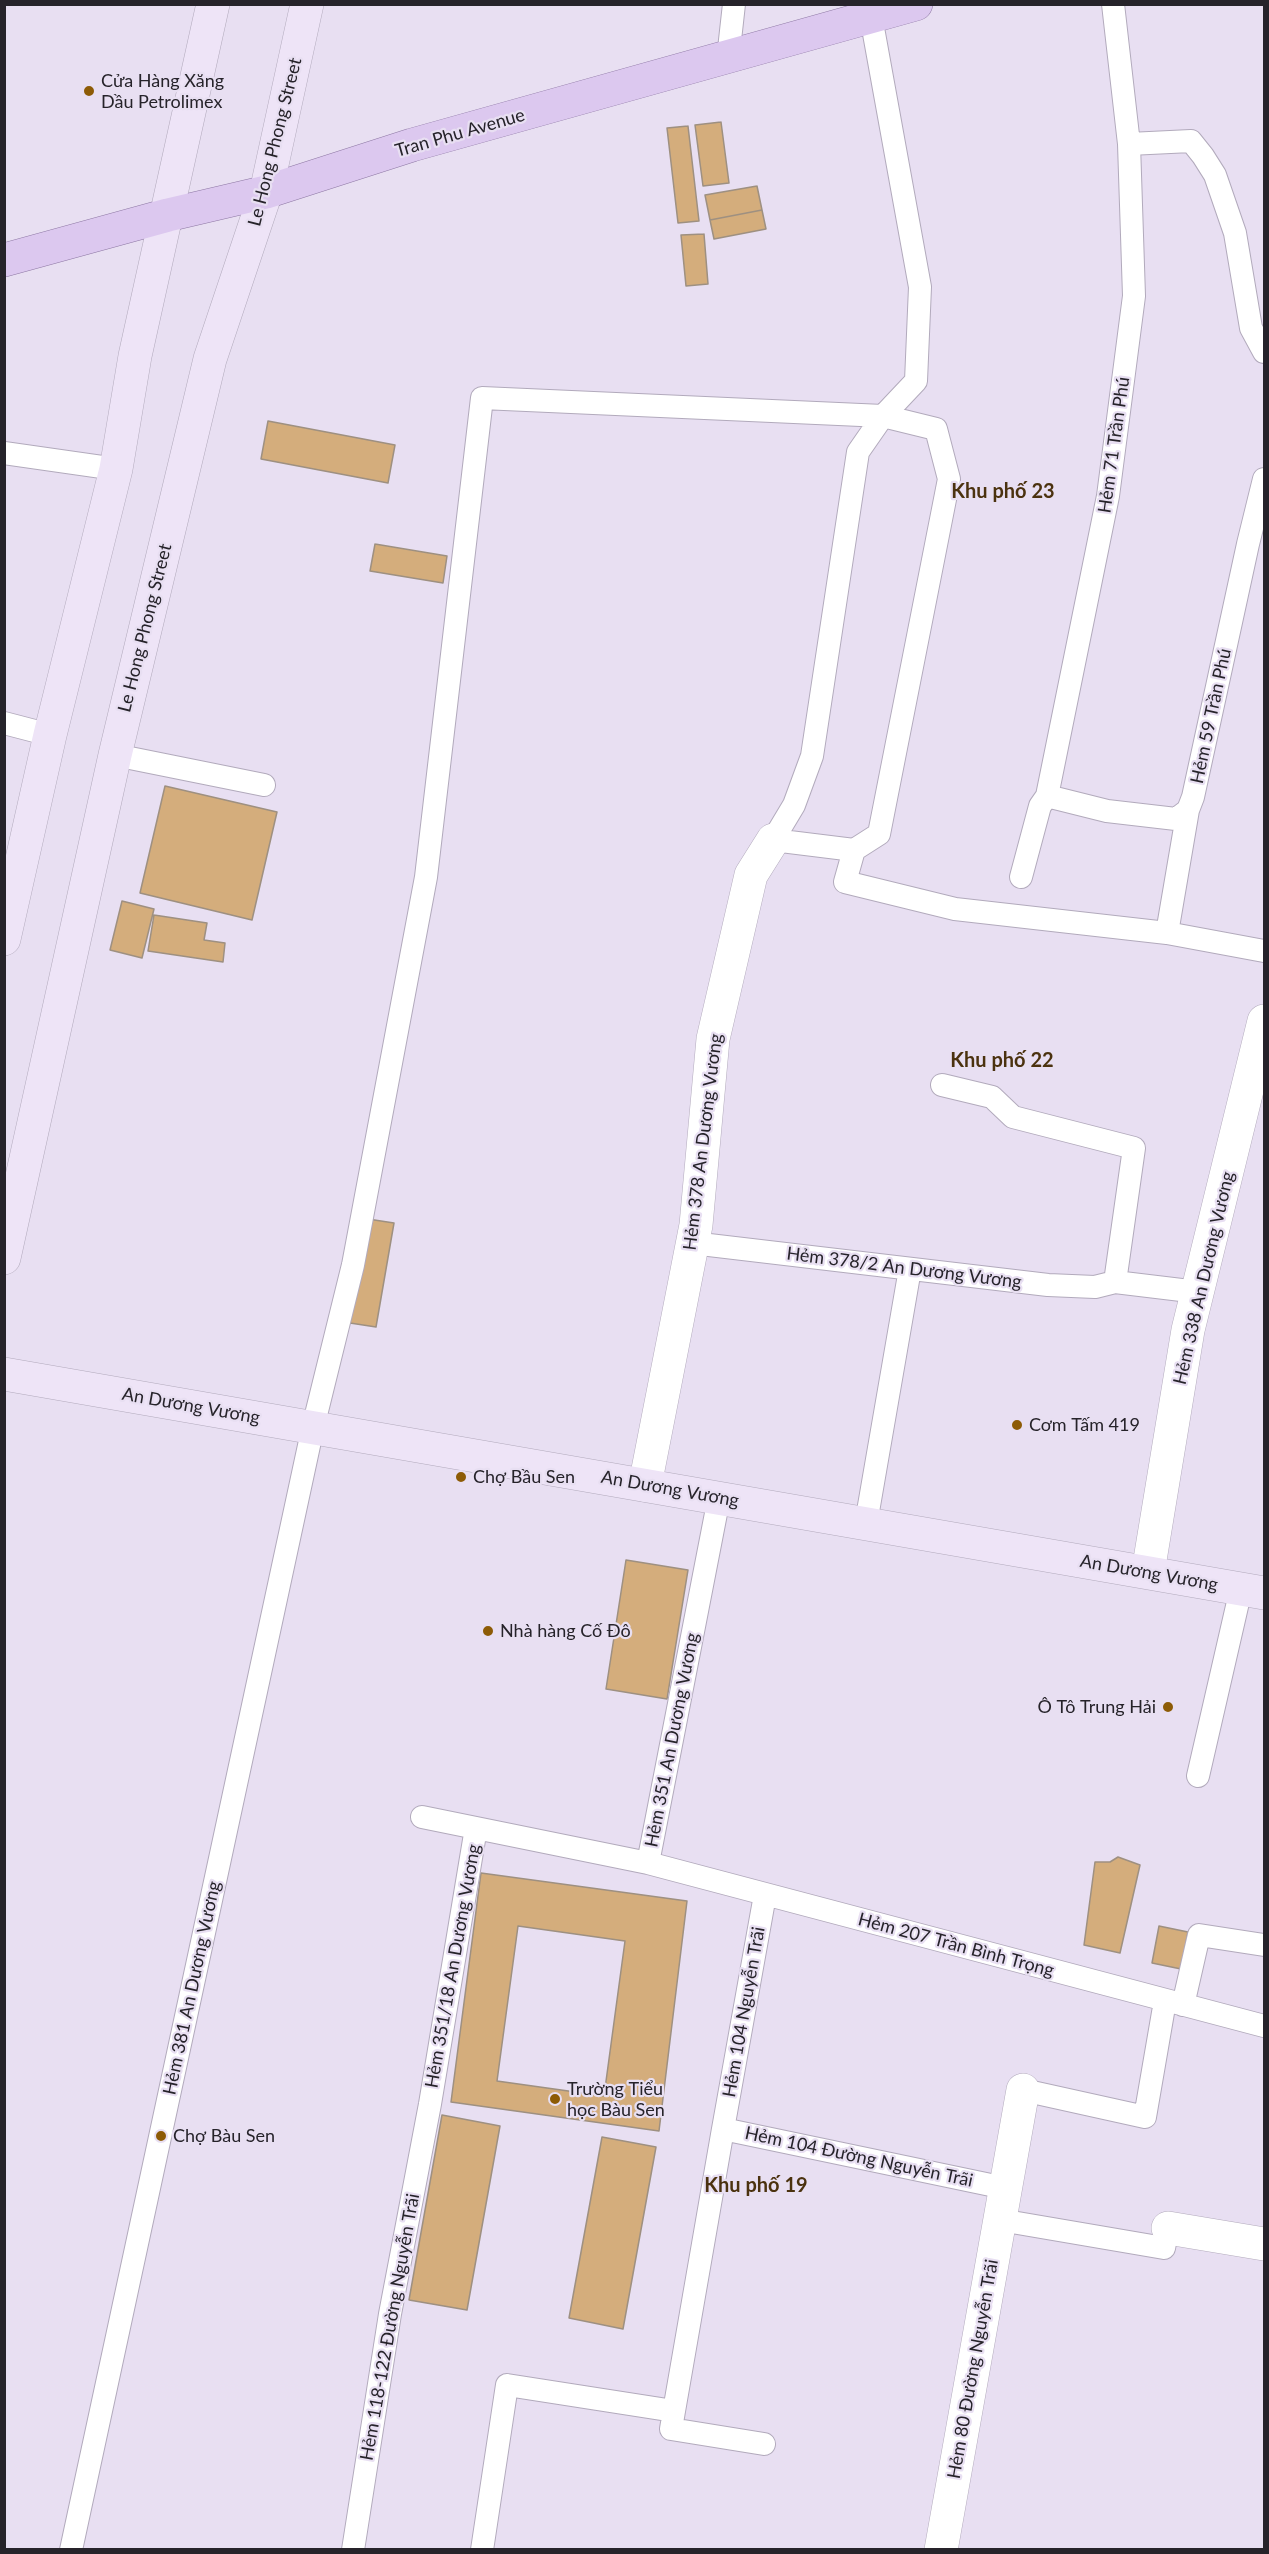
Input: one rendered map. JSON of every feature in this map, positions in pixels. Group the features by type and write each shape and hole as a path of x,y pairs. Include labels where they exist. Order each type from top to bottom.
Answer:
{"main road":[{"path":"4,939 50,735 116,469 135,356 213,4"},
{"name":"Le Hong Phong Street","path":"4,1258 115,755 210,359 266,192 307,4"},
{"name":"Tran Phu Avenue","path":"4,260 168,215 266,192 412,146 916,4"},
{"name":"An Dương Vương","path":"4,1374 1253,1591"}],"street":[{"name":"Hẻm 378 An Dương Vương","path":"645,1485 696,1225 713,1038 751,874 773,840"},
{"name":"Hẻm 338 An Dương Vương","path":"1148,1572 1188,1330 1264,1021"},
{"name":"Hẻm 80 Đường Nguyễn Trãi","path":"941,2550 1023,2090"},
{"path":"1168,2228 1264,2244"}],"lane":[{"path":"728,58 734,4"},
{"name":"Hẻm 71 Trần Phú","path":"1021,877 1040,806 1047,796 1108,496 1134,296 1129,144 1113,4"},
{"path":"871,17 920,287 916,381 884,416 858,452 813,756 794,805 773,840 854,850 879,834 949,479 936,429 884,416"},
{"path":"1129,144 1191,141 1203,156 1215,175 1235,233 1251,328 1264,352"},
{"name":"Hẻm 381 An Dương Vương","path":"71,2550 313,1427 353,1265 426,877 482,398 884,416"},
{"path":"4,453 116,469"},
{"name":"Hẻm 59 Trần Phú","path":"1167,933 1188,810 1193,797 1264,479"},
{"path":"4,723 50,735"},
{"path":"115,755 264,784"},
{"path":"1047,796 1107,811 1176,819 1188,810"},
{"path":"854,850 845,882 955,909 1167,933 1264,951"},
{"path":"942,1085 992,1097 1013,1117 1134,1148 1115,1282"},
{"name":"Hẻm 378/2 An Dương Vương","path":"692,1243 1048,1285 1095,1287 1115,1282 1198,1292"},
{"path":"866,1523 910,1269"},
{"name":"Hẻm 351 An Dương Vương","path":"422,1817 648,1863 719,1498"},
{"path":"1198,1776 1253,1591"},
{"name":"Hẻm 351/18 An Dương Vương","path":"430,2104 476,1828"},
{"name":"Hẻm 207 Trần Bình Trọng","path":"648,1863 1264,2026"},
{"name":"Hẻm 104 Nguyễn Trãi","path":"723,2129 765,1894"},
{"path":"1023,2090 1145,2117 1174,2003 1199,1935 1264,1945"},
{"name":"Hẻm 118-122 Đường Nguyễn Trãi","path":"353,2550 390,2314 430,2104"},
{"name":"Hẻm 104 Đường Nguyễn Trãi","path":"674,2411 723,2129 1164,2248 1168,2228"},
{"path":"482,2550 507,2385 674,2411 671,2428 764,2444"}],"building":[{"path":"721,122 729,183 703,186 695,125"},
{"path":"688,126 699,221 678,223 667,128"},
{"path":"757,186 762,210 710,220 705,195"},
{"path":"762,210 766,229 714,239 710,220"},
{"path":"704,234 708,284 686,286 681,235"},
{"path":"268,421 395,445 388,483 261,459"},
{"path":"375,544 447,556 443,583 370,571"},
{"path":"165,786 277,812 252,920 140,893"},
{"path":"122,901 154,909 142,958 110,950"},
{"path":"154,915 207,923 204,940 225,943 223,962 148,951"},
{"path":"368,1219 394,1223 376,1327 350,1323"},
{"path":"626,1560 688,1570 667,1699 606,1689"},
{"path":"1118,1857 1140,1865 1120,1953 1084,1945 1095,1862 1110,1862"},
{"path":"481,1873 687,1901 659,2131 451,2102","holes":["518,1926 625,1941 604,2096 497,2081"]},
{"path":"1159,1926 1188,1932 1181,1969 1152,1963"},
{"path":"442,2115 500,2126 467,2310 409,2300"},
{"path":"602,2137 656,2147 623,2329 569,2318"}],"place":[{"name":"Cửa Hàng Xăng Dầu Petrolimex","path":"89,91"},
{"name":"Cơm Tấm 419","path":"1017,1425"},
{"name":"Chợ Bầu Sen","path":"461,1477"},
{"name":"Nhà hàng Cố Đô","path":"488,1631"},
{"name":"Ô Tô Trung Hải","path":"1168,1707"},
{"name":"Trường Tiểu học Bàu Sen","path":"555,2099"},
{"name":"Chợ Bàu Sen","path":"161,2136"}],"district":[{"name":"Khu phố 23","path":"1003,492"},
{"name":"Khu phố 22","path":"1002,1061"},
{"name":"Khu phố 19","path":"756,2186"}]}
